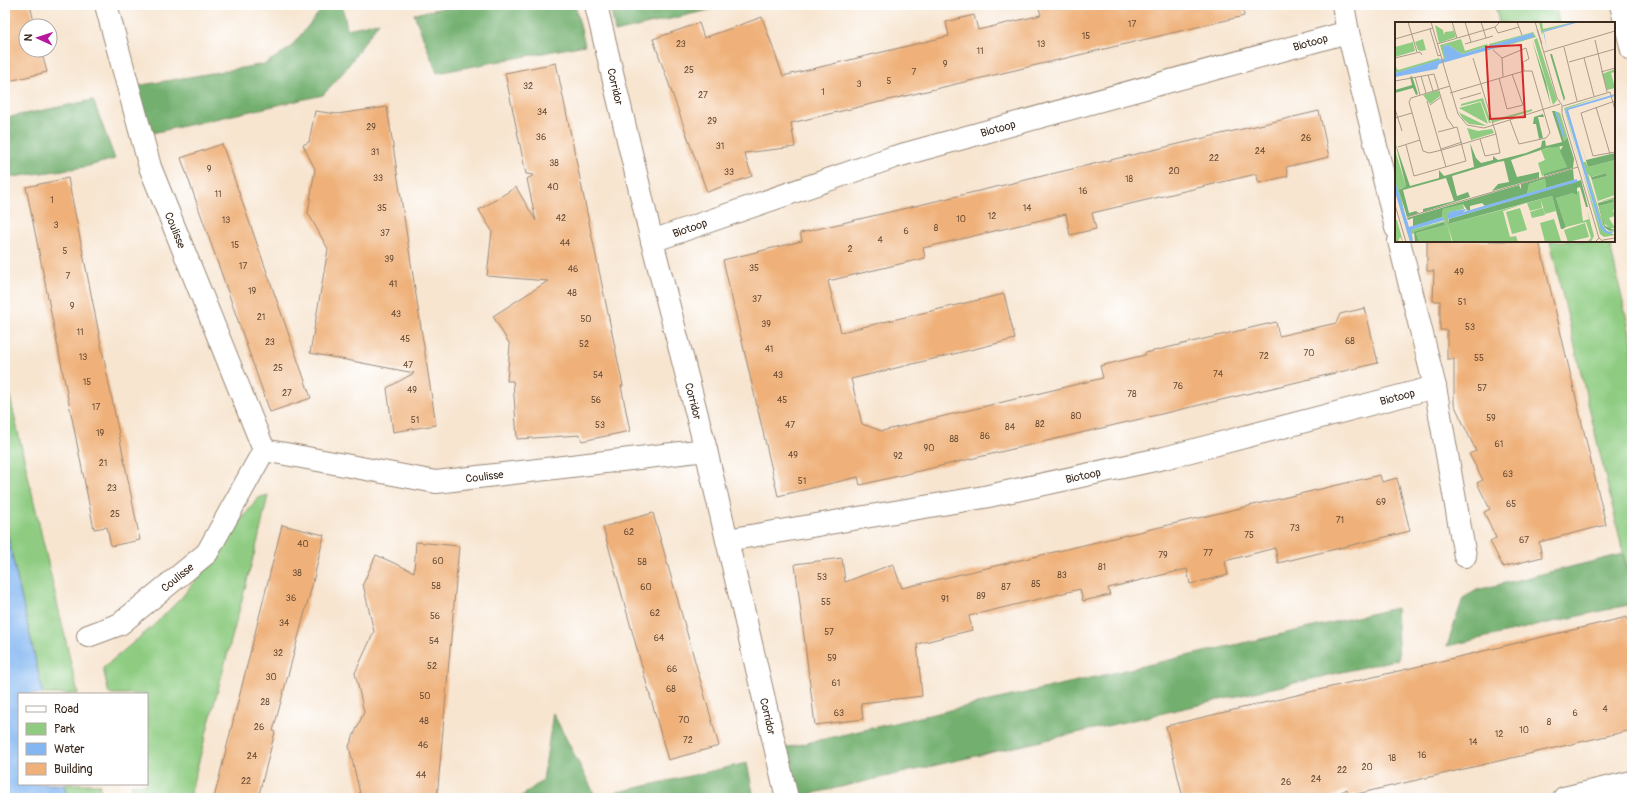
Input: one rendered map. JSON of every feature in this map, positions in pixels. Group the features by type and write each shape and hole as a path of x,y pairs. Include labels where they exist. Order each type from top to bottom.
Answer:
{"street":[{"name":"Coulisse","path":"106,5 150,167 264,450"},
{"name":"Corridor","path":"596,5 652,241 706,450 788,798"},
{"path":"1343,5 1348,32 1395,224"},
{"path":"1621,5 1632,50"},
{"name":"Biotoop","path":"652,241 894,156 1348,32"},
{"path":"1399,242 1435,387 1465,556"},
{"name":"Biotoop","path":"727,540 984,497 1164,458 1435,387"},
{"name":"Coulisse","path":"264,450 436,482 706,450"},
{"name":"Coulisse","path":"88,636 120,624 207,553 264,450"},
{"path":"1564,798 1632,782"}],"green space":[{"path":"325,5 342,5 347,29 379,22 345,70 323,95 143,135 130,87 265,64 290,48"},
{"path":"457,5 575,5 585,45 437,73 414,14"},
{"path":"610,5 730,5 615,32"},
{"path":"1495,5 1555,5 1559,22 1499,22"},
{"path":"93,100 115,159 85,167 5,178 5,118"},
{"path":"1550,242 1609,242 1632,342 1632,590"},
{"path":"5,375 78,693 43,693 5,524"},
{"path":"268,495 259,536 189,798 135,798 131,785 148,785 148,693 109,693 103,668 152,627 183,596 258,498"},
{"path":"1623,554 1632,590 1632,604 1447,646 1463,598 1477,590"},
{"path":"1396,608 1399,659 797,797 785,748"},
{"path":"553,713 596,797 747,763 754,798 519,798 543,780"},
{"path":"64,785 99,785 103,798 67,798"}],"water":[{"path":"5,524 43,693 18,693 18,785 64,785 67,798 5,798"}],"building":[{"path":"5,5 30,5 33,18 18,18 18,58 43,58 47,72 5,82"},
{"path":"1038,5 1243,5 1244,16 791,123 795,147 744,153 752,176 707,192 653,39 699,23 704,38 762,17 783,76 949,36 946,22 974,15 978,30 1041,15"},
{"path":"556,63 623,386 621,386 630,431 582,441 580,435 517,439 513,381 507,381 510,345 493,316 548,281 487,276 492,231 479,210 516,187 536,221 527,179 534,175 526,174 505,73"},
{"path":"387,107 436,425 393,432 387,388 414,373 310,353 328,249 308,213 315,169 303,145 309,142 315,111 337,114"},
{"path":"1319,111 1329,157 1286,167 1288,176 1259,183 1256,174 1092,213 1096,229 1070,235 1066,214 923,248 925,258 828,281 841,332 1004,294 1015,339 851,379 862,424 882,431 1103,378 1100,366 1145,355 1145,353 1276,322 1279,336 1336,323 1340,314 1365,308 1378,363 860,485 858,477 778,496 723,260 802,241 800,233"},
{"path":"222,144 311,398 270,412 181,158"},
{"path":"68,178 140,540 111,546 107,527 94,529 26,187"},
{"path":"1427,242 1539,242 1606,525 1539,542 1542,557 1503,567 1490,541 1496,538 1484,512 1490,509 1477,483 1483,480 1469,454 1476,451 1454,404 1454,359 1447,359 1447,330 1440,330 1440,301 1433,301 1434,271 1427,271"},
{"path":"1380,475 1382,482 1397,478 1410,531 1278,563 1275,548 1225,561 1228,575 1190,584 1187,569 1108,588 1110,595 1083,601 1080,589 969,616 972,630 917,644 922,696 861,703 863,719 815,725 795,564 842,558 845,582 893,564 902,588"},
{"path":"653,513 719,746 668,760 603,527"},
{"path":"282,525 324,535 313,582 273,731 275,732 258,798 214,798"},
{"path":"416,542 459,546 437,798 361,798 349,746 364,712 355,673 374,632 363,584 376,555 414,572"},
{"path":"1627,617 1632,636 1632,730 1348,796 1347,789 1330,798 1183,798 1166,726"}]}
